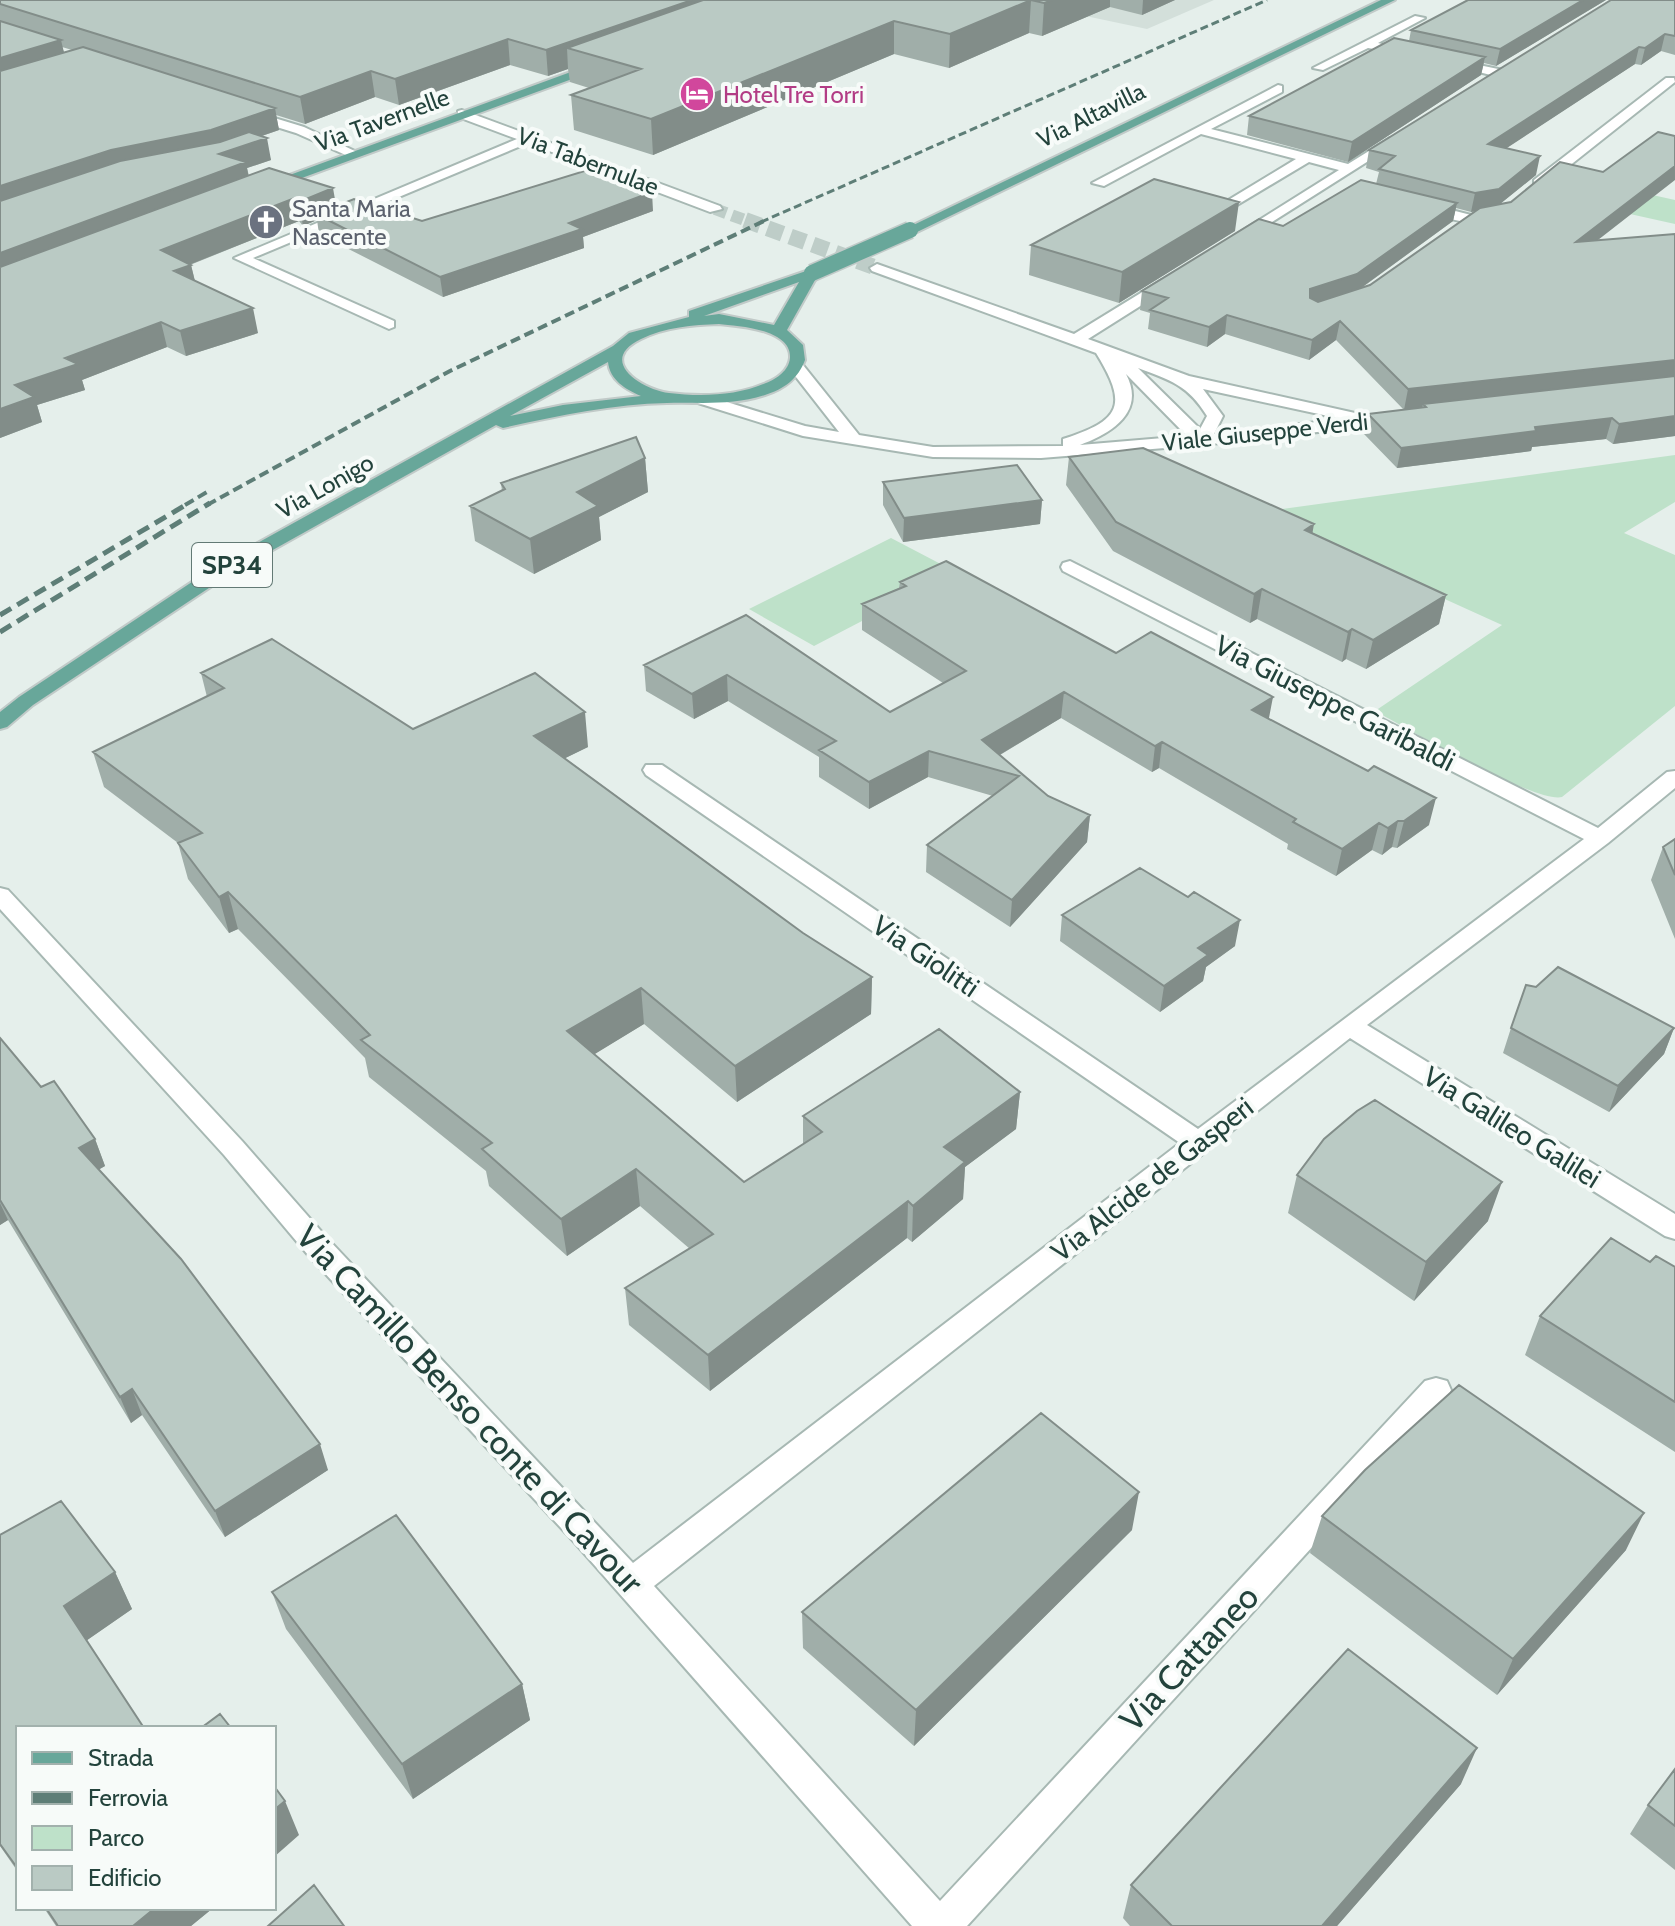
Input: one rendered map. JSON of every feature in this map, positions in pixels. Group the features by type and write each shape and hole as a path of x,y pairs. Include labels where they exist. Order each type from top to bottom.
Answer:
{"main road":[{"name":"Via Altavilla","path":"660,326 812,273 910,230 1390,0"},
{"name":"Via Tavernelle","path":"252,192 608,62"},
{"path":"797,368 797,352 778,332 812,273"},
{"name":"SP34","path":"778,332 719,319 660,326 643,332 619,349 615,359 624,379 655,394 704,400 740,396 772,387 797,368"},
{"name":"Via Lonigo","path":"0,723 26,701 223,570 619,349"},
{"name":"Via Lonigo","path":"477,429 563,410 676,398"}],"street":[{"path":"1319,68 1419,18"},
{"path":"1366,44 1425,57"},
{"path":"1440,60 1499,73"},
{"path":"1478,86 1512,65"},
{"path":"1524,195 1607,127 1670,81"},
{"path":"1099,183 1278,89"},
{"path":"229,107 300,130 353,153"},
{"name":"Via Tabernulae","path":"462,114 715,209"},
{"path":"273,140 300,130"},
{"path":"1200,130 1351,169"},
{"path":"1226,247 1402,136"},
{"path":"389,324 241,258 528,139"},
{"path":"1212,216 1307,158"},
{"path":"1329,184 1353,190"},
{"path":"1404,202 1464,224 1500,215 1512,205"},
{"path":"877,268 1183,379 1301,408 1375,421"},
{"path":"1074,341 1177,277"},
{"path":"1103,351 1141,377 1178,421 1202,440 1215,416 1203,397 1183,379"},
{"path":"1041,453 1091,436 1116,419 1126,400 1122,384 1103,351"},
{"path":"797,368 855,441"},
{"name":"Viale Giuseppe Verdi","path":"704,400 803,431 933,452 1041,453 1202,440 1421,416"},
{"name":"Via Giuseppe Garibaldi","path":"1070,567 1600,838"},
{"name":"Via Giolitti","path":"654,770 1198,1142"},
{"name":"Via Alcide de Gasperi","path":"631,1584 1198,1142 1600,838 1675,777"},
{"name":"Via Camillo Benso conte di Cavour","path":"0,895 940,1926"},
{"name":"Via Galileo Galilei","path":"1350,1026 1675,1228"},
{"name":"Via Cattaneo","path":"940,1926 1436,1390"}],"shaded area":[{"path":"1087,0 1214,0 1147,29 1062,11"}],"green space":[{"path":"1648,194 1675,200 1675,224 1630,214"},
{"path":"1675,455 1675,502 1624,533 1675,555 1675,706 1562,797 1548,796 1499,777 1375,711 1502,625 1262,516 1275,510"},
{"path":"891,538 956,572 814,646 749,609"}],"building":[{"path":"0,0 692,0 546,50 508,39 395,79 371,71 300,97 0,4"},
{"path":"703,0 1031,0 950,34 894,21 651,119 571,95 641,69 567,48"},
{"path":"1468,0 1583,0 1500,49 1411,30"},
{"path":"1611,0 1675,0 1675,36 1665,34 1645,48 1639,47 1488,144 1540,156 1499,189 1475,193 1379,169 1395,156 1369,150"},
{"path":"0,21 61,40 0,58"},
{"path":"1394,38 1485,57 1352,142 1249,116"},
{"path":"83,47 275,108 211,130 111,150 0,186 0,71"},
{"path":"249,132 267,138 219,154 246,162 0,253 0,201 120,161 220,142"},
{"path":"1658,132 1675,136 1675,166 1576,242 1675,234 1675,360 1408,389 1340,321 1312,340 1227,315 1209,327 1150,310 1168,298 1142,291 1259,219 1283,226 1361,180 1457,203 1357,274 1310,289 1310,298 1318,302 1370,285 1480,208 1511,202 1560,162 1603,172"},
{"path":"269,168 333,188 299,202 295,198 161,250 191,265 174,271 253,308 180,331 161,322 65,358 78,364 15,385 34,397 0,409 0,267"},
{"path":"591,169 652,192 569,223 582,229 440,277 316,214 354,199 422,221"},
{"path":"1154,179 1239,202 1122,272 1031,245"},
{"path":"1675,376 1675,416 1619,424 1612,418 1401,448 1368,414 1426,407 1423,404"},
{"path":"636,437 645,458 577,492 598,506 530,539 470,506 505,489 501,483"},
{"path":"1143,448 1314,524 1305,530 1446,595 1373,640 1352,629 1348,632 1262,589 1254,594 1116,522 1069,457"},
{"path":"1017,465 1042,500 904,518 883,482"},
{"path":"946,561 1116,653 1151,632 1273,697 1252,710 1368,771 1374,766 1436,798 1404,821 1398,821 1388,828 1379,823 1342,849 1162,742 1155,746 1064,692 982,740 1048,796 1090,815 1012,900 927,845 1019,776 929,751 869,782 819,750 836,741 727,675 692,694 644,665 746,615 890,712 966,671 862,604 906,586 900,582"},
{"path":"272,639 413,729 535,673 585,712 534,736 803,933 872,977 735,1066 641,988 567,1031 744,1182 822,1132 803,1116 939,1029 1020,1092 944,1147 965,1162 913,1206 908,1201 708,1355 625,1288 713,1234 636,1169 561,1219 482,1149 492,1143 361,1040 370,1035 228,892 219,897 178,843 202,833 93,752 224,688 201,673"},
{"path":"1675,839 1675,875 1663,847"},
{"path":"1140,868 1188,897 1194,892 1240,920 1198,948 1208,955 1164,986 1062,915"},
{"path":"1558,967 1674,1028 1618,1086 1511,1028 1526,985 1536,987"},
{"path":"0,1038 41,1087 54,1081 95,1139 79,1148 181,1259 320,1444 215,1511 132,1389 120,1397 0,1200"},
{"path":"1375,1100 1502,1182 1426,1262 1297,1175 1324,1139"},
{"path":"1611,1238 1650,1262 1656,1256 1675,1267 1675,1402 1540,1316"},
{"path":"1459,1385 1644,1513 1513,1659 1322,1516 1365,1470"},
{"path":"1041,1413 1139,1492 916,1710 802,1612"},
{"path":"61,1501 115,1572 64,1606 143,1726 16,1726 16,1866 0,1844 0,1535"},
{"path":"396,1515 522,1684 402,1764 272,1592"},
{"path":"1348,1649 1477,1748 1322,1926 1172,1926 1131,1885"},
{"path":"220,1714 229,1726 204,1726"},
{"path":"1675,1769 1675,1826 1648,1805"},
{"path":"276,1789 285,1801 276,1808"},
{"path":"314,1885 344,1926 268,1926"},
{"path":"47,1910 153,1910 133,1926 58,1926"}],"tunnel":[{"path":"715,209 750,222"},
{"path":"745,220 877,268"}],"railway":[{"path":"761,222 1267,0"},
{"path":"207,505 450,371 766,220"},
{"path":"185,505 207,492"},
{"path":"0,615 189,503"},
{"path":"0,632 210,503"}],"place":[{"name":"Hotel Tre Torri","path":"697,94"},
{"name":"Santa Maria Nascente","path":"266,222"}]}
